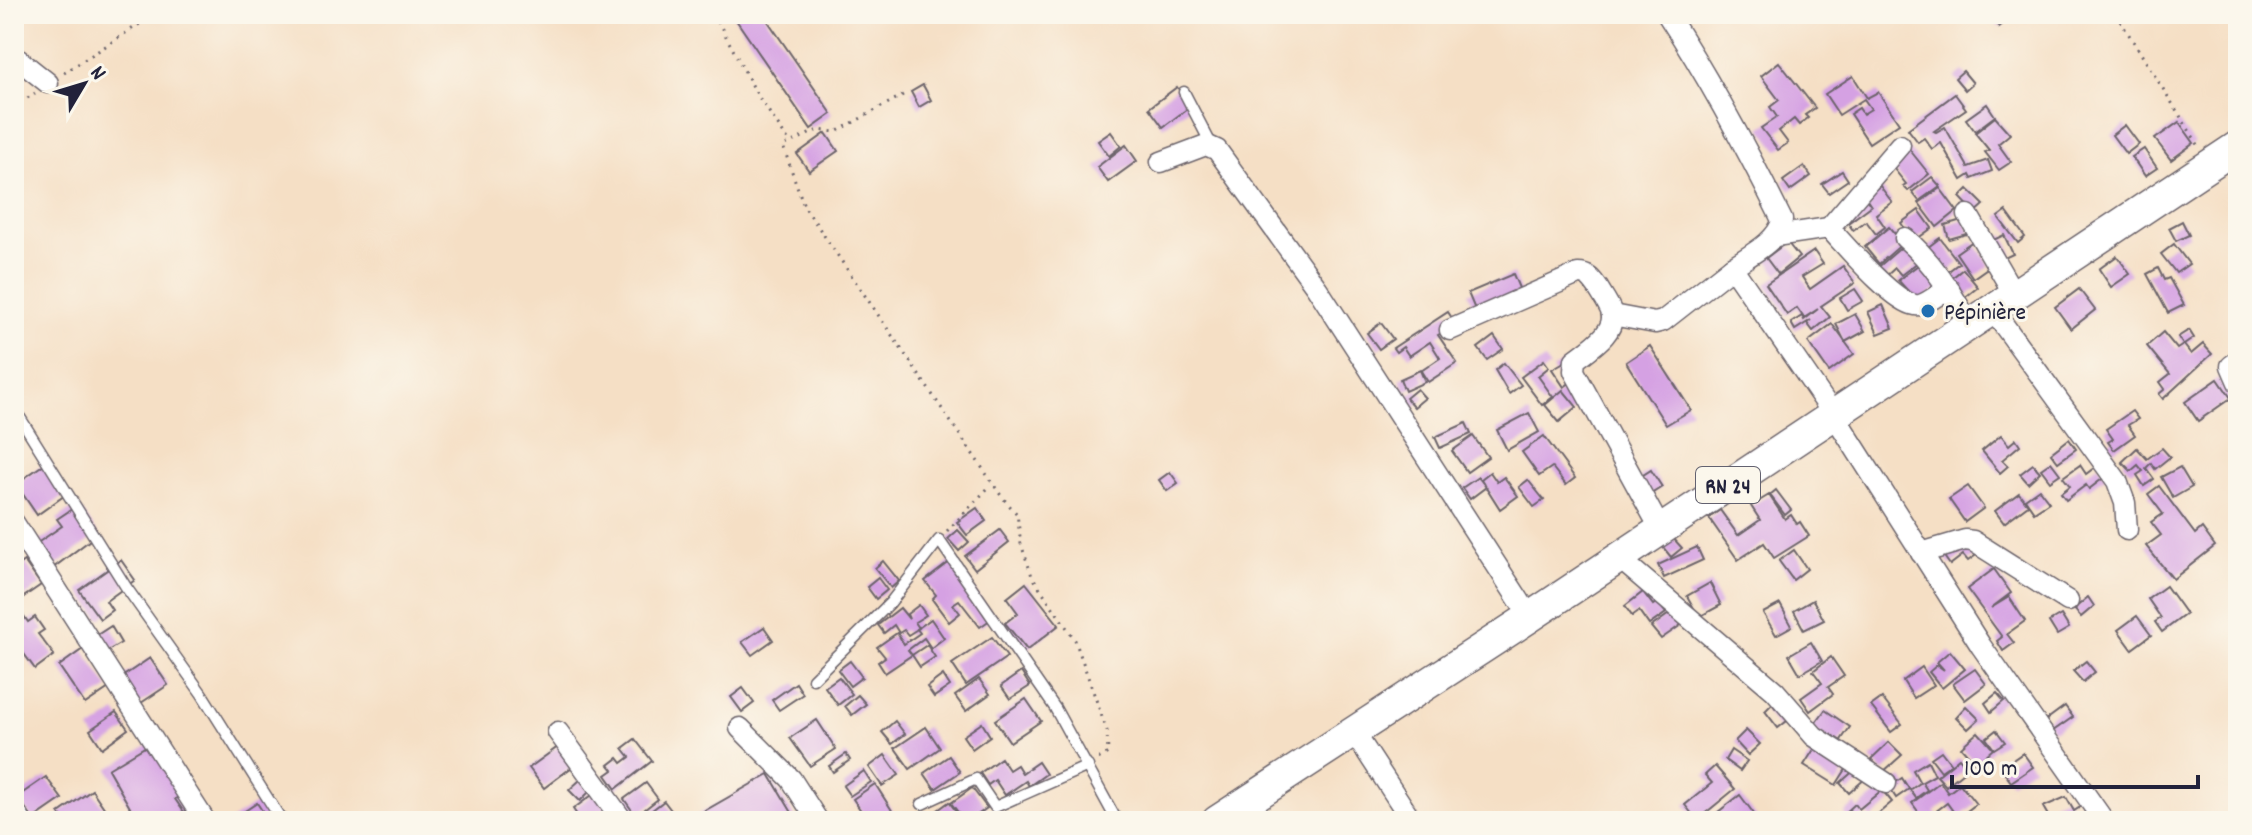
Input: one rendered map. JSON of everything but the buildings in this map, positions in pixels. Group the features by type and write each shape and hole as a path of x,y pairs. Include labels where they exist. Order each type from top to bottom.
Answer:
{"main road":[{"name":"RN 24","path":"1217,821 1530,617 2238,146"}],"street":[{"path":"1612,315 1655,323 1663,321 1775,236 1781,226 1782,220 1752,158 1699,63 1667,14"},
{"path":"14,56 48,83"},
{"path":"1161,162 1206,145 1211,146 1228,164 1317,288 1530,617"},
{"path":"1775,236 1829,228 1900,145"},
{"path":"1968,215 1992,309 2117,481 2125,503 2127,530"},
{"path":"1829,228 1874,277 1912,304 1921,305 1949,288"},
{"path":"1905,238 1925,255 1949,288 1992,309"},
{"path":"1732,267 1834,415 1981,646 2104,821"},
{"path":"1450,330 1578,274 1586,274 1592,279 1612,315 1608,331 1597,344 1575,360 1574,371 1661,530"},
{"path":"2238,361 2231,366 2238,382"},
{"path":"14,523 205,821"},
{"path":"1921,553 1965,540 1973,541 2068,601"},
{"path":"1619,558 1775,691 1814,736 1886,783"},
{"path":"740,728 791,779 818,821"},
{"path":"558,732 623,821"},
{"path":"1354,732 1412,821"},
{"path":"14,810 21,821"}],"lane":[{"path":"1184,92 1211,146"},
{"path":"14,408 126,587 202,694 282,821"},
{"path":"813,679 890,603 939,540 1055,708 1117,821"},
{"path":"922,804 976,779 995,807 1088,766"}],"path":[{"path":"14,107 155,14"},
{"path":"714,14 758,96 790,143"},
{"path":"2116,14 2211,165"},
{"path":"903,95 836,132 818,130 783,146 804,206 992,484 1017,514 1021,544 1032,576 1075,640 1107,731 1108,753 1088,766"},
{"path":"939,540 992,484"}],"place":[{"name":"Pépinière","path":"1928,311"}]}
